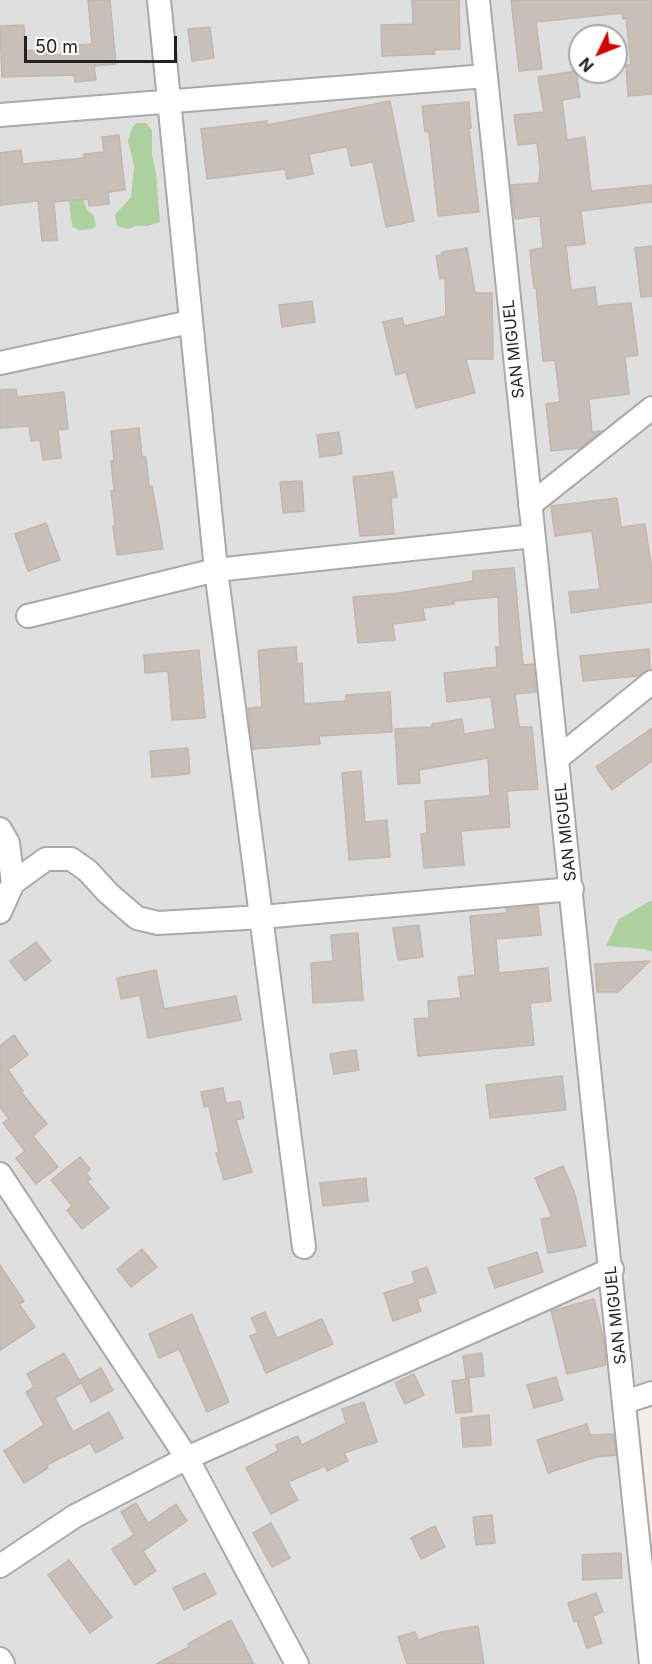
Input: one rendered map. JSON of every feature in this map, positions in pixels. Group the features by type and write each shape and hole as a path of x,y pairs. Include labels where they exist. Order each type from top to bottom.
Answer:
{"street":[{"path":"159,0 216,570 304,1247"},
{"name":"SAN MIGUEL","path":"478,0 612,1269 651,1664"},
{"path":"0,115 486,76"},
{"path":"0,363 190,322"},
{"path":"530,505 652,408"},
{"path":"28,616 216,570 533,536"},
{"path":"558,758 652,682"},
{"path":"0,829 8,843 14,883"},
{"path":"0,912 14,883 46,859 71,859 88,870 108,893 137,918 158,923 262,918 572,889"},
{"path":"0,1174 187,1458 297,1664"},
{"path":"0,1566 75,1516 187,1458 612,1269"},
{"path":"625,1402 652,1394"},
{"path":"0,1659 3,1664"}],"shaded area":[{"path":"0,0 652,0 652,1395 637,1399 652,1551 652,1664 0,1664"}],"green space":[{"path":"136,123 146,123 152,130 152,155 156,173 160,222 128,229 117,226 115,215 131,197 134,166 128,141"},
{"path":"68,195 85,195 84,202 87,210 94,216 96,226 92,229 79,230 72,226"},
{"path":"652,900 652,952 644,949 606,946 619,919"}],"building":[{"path":"88,0 110,0 116,64 94,66 96,80 75,82 74,75 2,77 0,26 24,25 25,51 46,49 46,55 78,54 77,45 92,44"},
{"path":"412,0 459,0 460,49 434,50 435,54 382,56 381,25 413,24"},
{"path":"511,0 652,0 652,94 628,96 628,65 631,65 628,24 626,18 623,19 622,13 536,22 542,69 519,71"},
{"path":"210,27 214,58 192,61 188,29"},
{"path":"568,72 568,84 578,84 580,97 562,100 567,140 585,137 591,191 652,185 652,202 581,211 585,244 566,246 571,290 595,287 597,306 631,303 638,355 625,357 629,394 589,399 592,432 602,431 580,448 551,451 546,404 560,402 555,360 543,361 530,250 543,248 540,216 515,219 511,185 539,183 537,143 518,145 514,115 544,112 538,77"},
{"path":"390,101 414,221 386,227 373,162 351,166 347,147 309,154 313,174 287,179 285,169 207,179 201,129 267,121 267,125"},
{"path":"469,102 471,128 469,128 479,212 438,216 429,132 425,132 422,106"},
{"path":"119,135 125,190 108,192 109,204 89,206 88,199 54,202 57,240 42,241 38,201 0,205 0,153 21,150 23,164 84,158 84,154 104,152 102,137"},
{"path":"652,246 652,296 641,297 635,248"},
{"path":"467,248 475,293 492,293 493,359 466,359 475,393 416,408 406,372 396,375 383,322 402,318 404,326 446,316 445,278 440,279 436,256 442,255 442,252"},
{"path":"312,301 315,322 282,327 279,305"},
{"path":"16,389 17,397 64,392 68,429 58,430 61,458 43,460 40,440 31,441 29,426 0,428 0,390"},
{"path":"139,428 142,457 146,457 149,487 152,486 163,549 117,555 111,491 114,490 111,461 114,460 111,431"},
{"path":"339,432 342,454 320,457 317,435"},
{"path":"393,472 397,497 391,498 394,534 360,536 353,477"},
{"path":"302,481 304,511 283,513 280,482"},
{"path":"617,498 621,527 645,524 652,571 652,602 571,613 569,592 600,589 592,531 555,536 551,506"},
{"path":"46,523 60,560 28,571 15,534"},
{"path":"514,568 523,665 533,664 536,692 515,694 519,727 532,727 538,789 507,791 510,827 461,831 464,865 424,868 421,834 427,833 425,801 490,796 488,758 419,770 420,783 398,784 395,729 432,727 432,724 462,719 464,734 495,729 491,697 447,702 444,673 497,667 496,647 500,647 498,597 454,601 454,604 423,608 425,620 393,624 395,640 358,643 353,597 399,593 473,581 473,571"},
{"path":"296,647 297,664 302,663 304,704 346,701 346,695 390,692 392,732 319,736 320,744 253,749 248,708 262,707 258,650"},
{"path":"649,649 650,669 638,676 583,681 580,656"},
{"path":"199,650 205,718 172,720 168,671 145,673 144,655"},
{"path":"652,728 652,761 612,790 596,767"},
{"path":"188,748 190,774 152,777 150,751"},
{"path":"361,771 365,822 387,820 390,857 349,860 342,773"},
{"path":"538,906 541,935 496,939 499,973 548,968 551,1001 530,1003 534,1045 418,1056 414,1019 429,1018 428,1001 461,998 458,977 475,975 470,916 507,913 506,909"},
{"path":"419,925 423,957 398,960 393,928"},
{"path":"358,933 363,1000 313,1003 311,963 333,961 331,935"},
{"path":"36,942 51,961 25,981 10,961"},
{"path":"650,961 618,992 597,992 595,964"},
{"path":"156,970 164,1009 236,996 241,1020 148,1038 140,995 121,999 117,978"},
{"path":"14,1035 28,1055 8,1070 23,1091 21,1092 47,1124 33,1136 58,1167 36,1184 16,1158 25,1151 3,1123 9,1119 0,1107 0,1046"},
{"path":"356,1050 359,1070 334,1074 330,1054"},
{"path":"562,1076 566,1110 490,1118 486,1085"},
{"path":"223,1088 226,1103 240,1101 244,1118 236,1120 252,1172 224,1180 216,1153 219,1153 209,1106 204,1107 201,1092"},
{"path":"80,1157 90,1169 86,1173 91,1179 87,1181 109,1208 82,1229 67,1210 72,1206 51,1180"},
{"path":"563,1166 575,1194 586,1246 548,1253 541,1219 552,1217 535,1178"},
{"path":"366,1178 368,1201 323,1206 320,1183"},
{"path":"142,1249 157,1267 131,1287 117,1269"},
{"path":"537,1252 543,1272 495,1288 488,1268"},
{"path":"0,1265 24,1301 19,1304 35,1327 0,1350"},
{"path":"427,1267 436,1293 417,1299 421,1311 393,1321 384,1293 415,1283 412,1272"},
{"path":"594,1299 604,1341 606,1365 567,1374 551,1311"},
{"path":"265,1312 277,1338 322,1319 333,1344 266,1373 250,1336 258,1333 251,1318"},
{"path":"192,1314 229,1402 207,1412 179,1349 159,1358 149,1334"},
{"path":"64,1353 81,1383 55,1398 73,1432 109,1412 123,1438 96,1453 90,1443 47,1465 48,1468 24,1483 4,1451 44,1425 26,1392 34,1387 27,1374"},
{"path":"482,1353 484,1376 466,1378 463,1356"},
{"path":"101,1368 113,1390 91,1402 80,1380"},
{"path":"414,1374 424,1395 405,1404 395,1383"},
{"path":"556,1377 563,1400 534,1408 527,1385"},
{"path":"469,1379 472,1412 456,1413 452,1381"},
{"path":"364,1402 377,1442 344,1453 348,1461 327,1471 325,1466 288,1482 298,1500 271,1514 246,1468 278,1451 276,1445 298,1436 302,1445 346,1423 342,1409"},
{"path":"489,1415 491,1445 463,1447 461,1418"},
{"path":"587,1424 590,1435 614,1434 616,1455 596,1457 548,1473 537,1440"},
{"path":"136,1503 148,1523 176,1504 187,1521 143,1551 156,1571 135,1585 112,1549 134,1535 121,1512"},
{"path":"492,1515 495,1543 476,1545 473,1517"},
{"path":"271,1523 290,1558 272,1567 253,1533"},
{"path":"435,1526 445,1547 421,1559 411,1538"},
{"path":"621,1553 622,1578 583,1580 582,1555"},
{"path":"69,1560 112,1617 90,1633 48,1575"},
{"path":"205,1573 216,1594 184,1610 173,1588"},
{"path":"596,1593 603,1612 593,1616 602,1643 587,1648 577,1621 574,1622 568,1603"},
{"path":"231,1620 254,1664 156,1664 189,1647 188,1644"},
{"path":"478,1626 484,1664 407,1664 398,1637 415,1632 418,1640 441,1632"}]}
